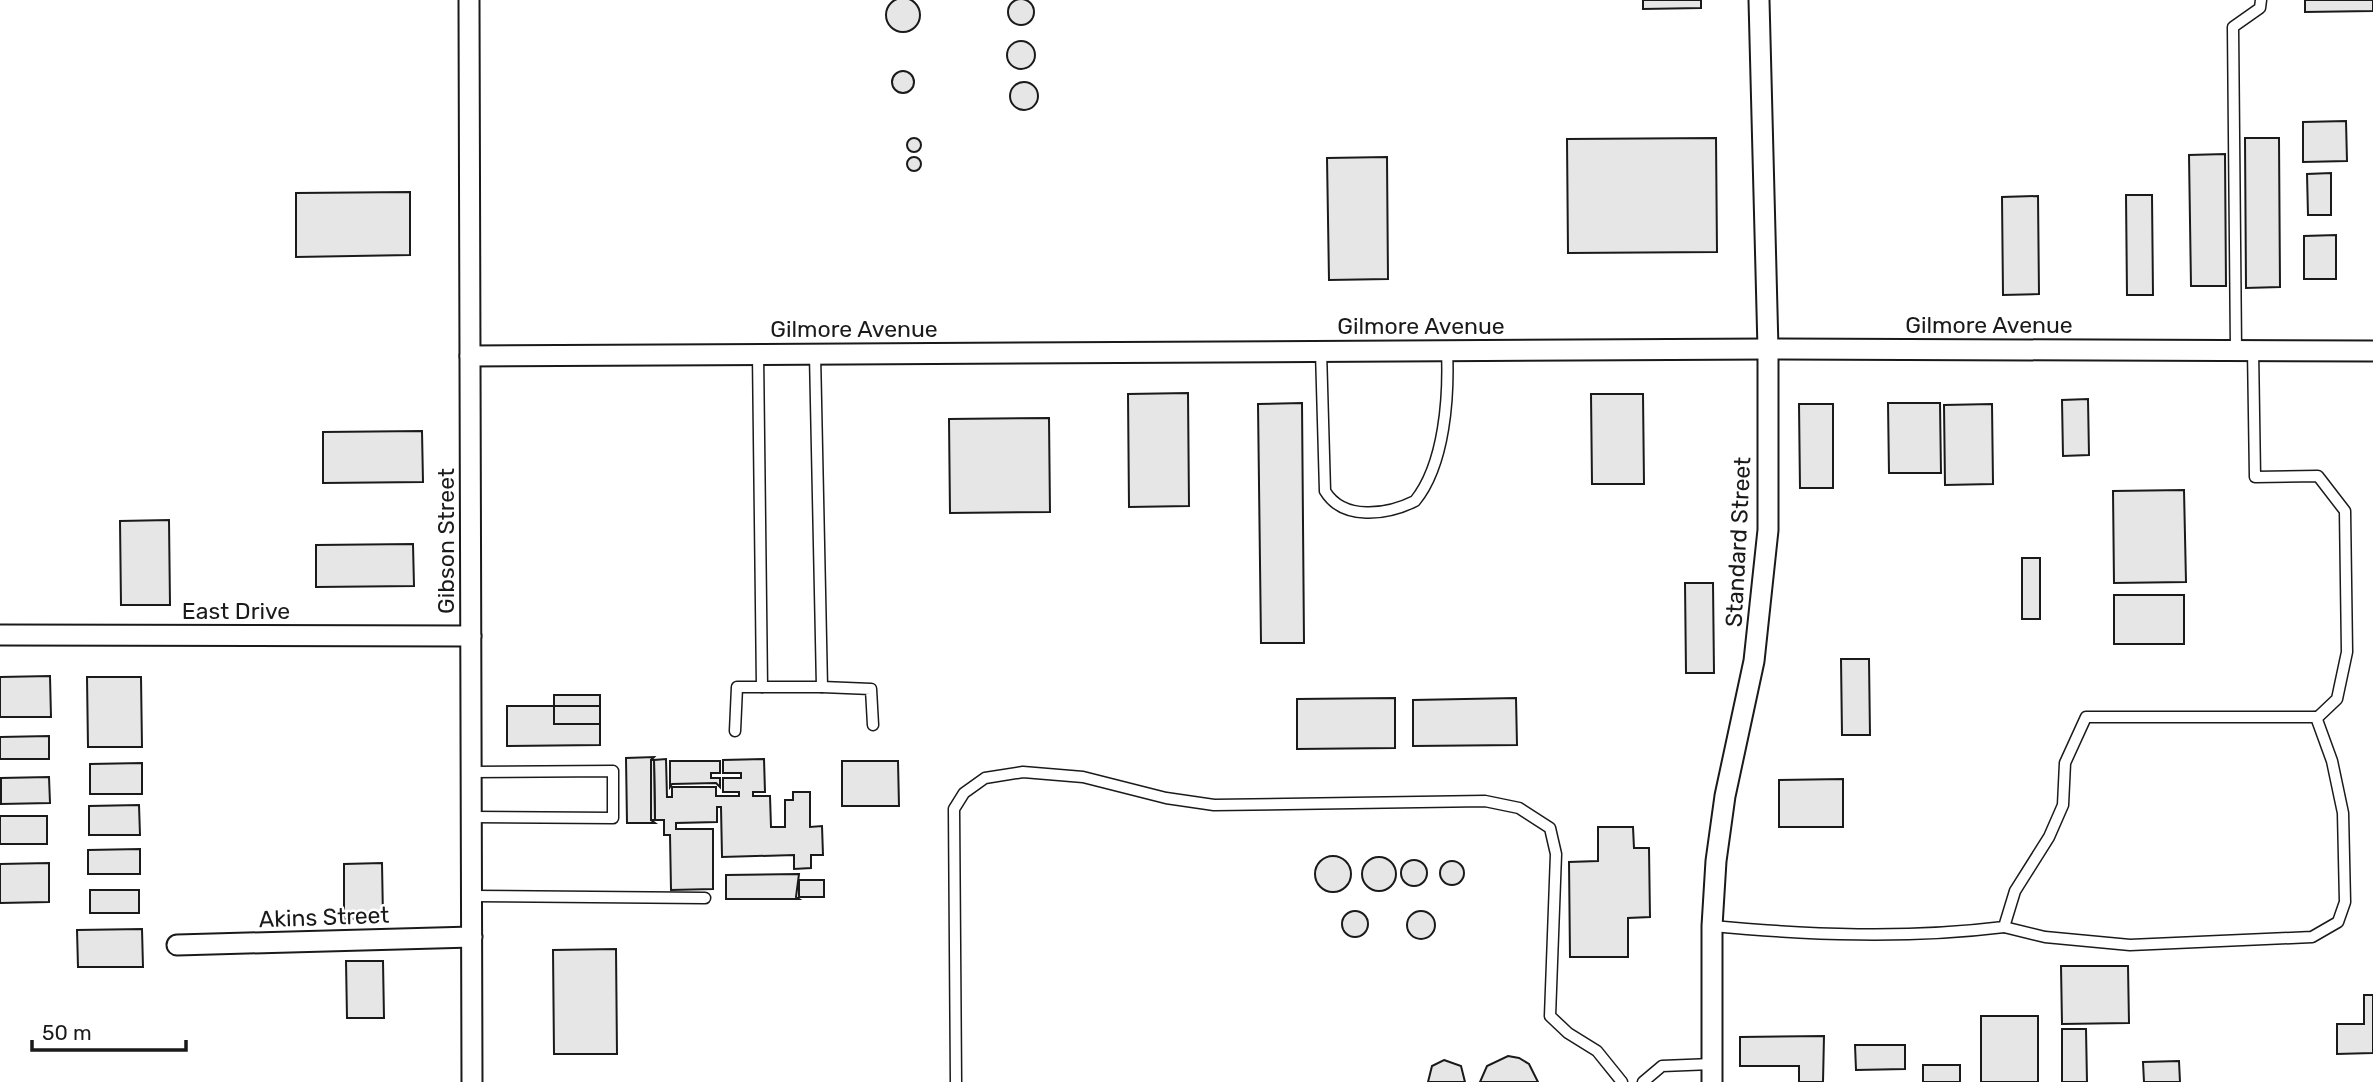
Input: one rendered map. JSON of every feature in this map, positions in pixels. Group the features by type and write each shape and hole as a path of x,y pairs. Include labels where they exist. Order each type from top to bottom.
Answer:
{"street":[{"name":"Gibson Street","path":"469,0 472,1082"},
{"name":"Standard Street","path":"1712,1073 1712,926 1725,796 1754,661 1768,530 1768,348 1759,0"},
{"name":"Gilmore Avenue","path":"470,356 1768,348 2373,351"},
{"name":"East Drive","path":"0,635 471,636"},
{"name":"Akins Street","path":"177,945 472,937"}],"lane":[{"path":"2004,927 2015,891 2049,837 2063,804 2065,763 2086,717 2316,717 2337,699 2347,652 2345,511 2318,476 2255,477 2244,350 2233,27 2260,8 2261,0"},
{"path":"1321,351 1325,491 1331,501 1340,507 1355,512 1376,512 1415,501 1428,480 1447,405 1447,350"},
{"path":"758,354 762,687"},
{"path":"815,354 822,687"},
{"path":"735,730 737,687 871,689 873,725"},
{"path":"1712,926 1777,932 1935,936 2004,927 2045,937 2130,945 2312,937 2337,922 2345,902 2343,813 2332,761 2316,717"},
{"path":"471,817 613,818 613,771 472,772"},
{"path":"956,1082 954,809 964,793 985,778 1023,772 1083,777 1166,798 1214,805 1485,801 1520,808 1550,828 1556,854 1550,1016 1568,1033 1597,1051 1622,1082"},
{"path":"472,896 705,898"},
{"path":"1643,1082 1662,1066 1712,1073"}],"building":[{"path":"903,-2 915,3 920,15 915,27 903,32 891,27 886,15 891,3"},
{"path":"1021,-1 1030,3 1034,12 1030,21 1021,25 1012,21 1008,12 1012,3"},
{"path":"1643,0 1701,0 1701,8 1643,9"},
{"path":"2305,0 2373,0 2373,11 2305,12"},
{"path":"1021,41 1031,45 1035,55 1031,65 1021,69 1011,65 1007,55 1011,45"},
{"path":"903,71 911,74 914,82 911,90 903,93 895,90 892,82 895,74"},
{"path":"1024,82 1034,86 1038,96 1034,106 1024,110 1014,106 1010,96 1014,86"},
{"path":"2346,121 2347,161 2303,162 2303,122"},
{"path":"911,138 917,138 921,145 917,152 911,152 907,148 907,142"},
{"path":"1716,138 1717,252 1568,253 1567,139"},
{"path":"2245,138 2279,138 2280,287 2246,288"},
{"path":"2225,154 2226,286 2191,286 2189,155"},
{"path":"914,157 919,159 919,169 914,171 909,169 907,164 909,159"},
{"path":"1387,157 1388,279 1329,280 1327,158"},
{"path":"2331,173 2331,215 2308,215 2307,174"},
{"path":"410,192 410,255 296,257 296,193"},
{"path":"2126,195 2152,195 2153,295 2127,295"},
{"path":"2038,196 2039,294 2003,295 2002,197"},
{"path":"2336,235 2336,279 2304,279 2304,236"},
{"path":"1188,393 1189,506 1129,507 1128,394"},
{"path":"1591,394 1643,394 1644,484 1592,484"},
{"path":"2088,399 2089,455 2063,456 2062,400"},
{"path":"1302,403 1304,643 1261,643 1258,404"},
{"path":"1888,403 1940,403 1941,473 1889,473"},
{"path":"1799,404 1833,404 1833,488 1800,488"},
{"path":"1992,404 1993,484 1945,485 1944,405"},
{"path":"1049,418 1050,512 950,513 949,419"},
{"path":"422,431 423,482 323,483 323,432"},
{"path":"2184,490 2186,582 2114,583 2113,491"},
{"path":"169,520 170,605 121,605 120,521"},
{"path":"413,544 414,586 316,587 316,545"},
{"path":"2022,558 2040,558 2040,619 2022,619"},
{"path":"1685,583 1713,583 1714,673 1686,673"},
{"path":"2114,595 2184,595 2184,644 2114,644"},
{"path":"1841,659 1869,659 1870,735 1842,735"},
{"path":"50,676 51,717 0,717 0,677"},
{"path":"87,677 141,677 142,747 88,747"},
{"path":"554,695 600,695 600,706 554,706"},
{"path":"1395,698 1395,748 1297,749 1297,699"},
{"path":"1516,698 1517,745 1413,746 1413,700"},
{"path":"507,706 554,706 554,724 600,724 600,745 507,746"},
{"path":"554,706 600,706 600,724 554,724"},
{"path":"49,736 49,759 0,759 0,737"},
{"path":"654,757 651,760 651,820 655,823 627,823 626,758"},
{"path":"666,759 667,797 672,797 672,787 716,787 716,796 739,796 739,792 723,792 723,778 741,778 741,773 723,773 723,760 764,759 765,792 753,792 753,796 770,796 771,827 785,827 785,800 793,800 793,792 810,792 810,827 822,826 823,855 811,855 811,868 794,869 794,855 722,857 721,807 717,807 717,822 676,823 676,829 713,829 713,889 671,890 670,835 664,835 664,820 655,820 654,760"},
{"path":"651,760 654,760 655,820 651,820"},
{"path":"670,761 720,761 720,773 711,773 711,778 720,778 720,787 716,783 672,784 670,787"},
{"path":"842,761 898,761 899,806 842,806"},
{"path":"142,763 142,794 90,794 90,764"},
{"path":"49,777 50,803 1,804 1,778"},
{"path":"1843,779 1843,827 1779,827 1779,780"},
{"path":"139,805 140,835 89,835 89,806"},
{"path":"0,816 47,816 47,844 0,844"},
{"path":"1598,827 1633,827 1634,848 1649,848 1650,917 1628,918 1628,957 1570,957 1569,862 1598,861"},
{"path":"140,849 140,874 88,874 88,850"},
{"path":"1333,856 1346,861 1351,874 1346,887 1333,892 1320,887 1315,874 1320,861"},
{"path":"1379,857 1391,862 1396,874 1391,886 1379,891 1367,886 1362,874 1367,862"},
{"path":"1414,860 1423,864 1427,873 1423,882 1414,886 1405,882 1401,873 1405,864"},
{"path":"1452,861 1460,865 1464,873 1460,881 1452,885 1444,881 1440,873 1444,865"},
{"path":"49,863 49,902 0,903 0,864"},
{"path":"382,863 383,918 344,919 344,864"},
{"path":"799,874 796,897 799,899 726,899 726,875"},
{"path":"799,880 824,880 824,897 799,897"},
{"path":"90,890 139,890 139,913 90,913"},
{"path":"1355,911 1364,915 1368,924 1364,933 1355,937 1346,933 1342,924 1346,915"},
{"path":"1421,911 1431,915 1435,925 1431,935 1421,939 1411,935 1407,925 1411,915"},
{"path":"142,929 143,967 78,967 77,930"},
{"path":"616,949 617,1054 554,1054 553,950"},
{"path":"346,961 383,961 384,1018 347,1018"},
{"path":"2061,966 2128,966 2129,1023 2062,1024"},
{"path":"2364,995 2373,995 2373,1053 2337,1054 2337,1024 2364,1024"},
{"path":"1981,1016 2038,1016 2038,1082 1981,1082"},
{"path":"2062,1029 2086,1029 2087,1082 2062,1082"},
{"path":"1824,1036 1823,1082 1799,1082 1799,1066 1740,1066 1740,1037"},
{"path":"1855,1045 1905,1045 1905,1069 1856,1070"},
{"path":"1508,1056 1529,1064 1538,1082 1480,1082 1487,1066"},
{"path":"1444,1060 1461,1066 1465,1082 1428,1082 1432,1066"},
{"path":"2179,1061 2180,1082 2144,1082 2143,1062"},
{"path":"1923,1065 1960,1065 1960,1082 1923,1082"}]}
